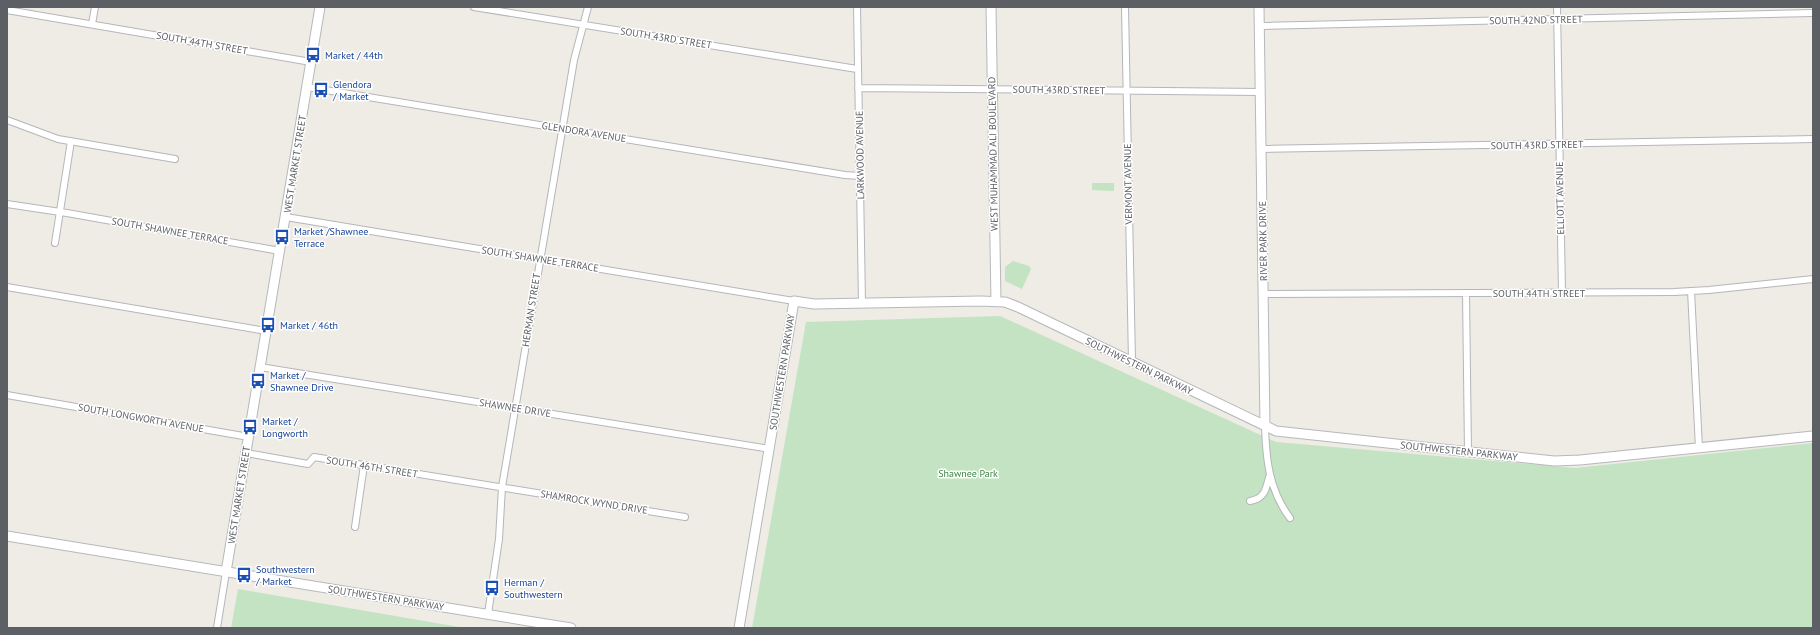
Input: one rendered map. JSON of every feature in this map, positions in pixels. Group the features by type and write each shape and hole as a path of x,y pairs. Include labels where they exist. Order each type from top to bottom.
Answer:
{"street":[{"path":"92,24 95,7"},
{"name":"WEST MARKET STREET","path":"217,628 320,7"},
{"name":"SOUTH 43RD STREET","path":"474,7 857,69"},
{"name":"HERMAN STREET","path":"488,614 499,539 502,488 515,408 574,60 588,7"},
{"name":"LARKWOOD AVENUE","path":"857,7 862,303"},
{"name":"WEST MUHAMMAD ALI BOULEVARD","path":"991,7 996,302"},
{"name":"VERMONT AVENUE","path":"1125,7 1132,362"},
{"name":"RIVER PARK DRIVE","path":"1259,7 1265,426 1269,476 1278,501 1290,518"},
{"name":"ELLIOTT AVENUE","path":"1557,7 1562,292"},
{"name":"SOUTH 44TH STREET","path":"7,10 311,62"},
{"name":"SOUTH 42ND STREET","path":"1260,26 1813,13"},
{"name":"GLENDORA AVENUE","path":"307,87 845,175 860,176"},
{"name":"SOUTH 43RD STREET","path":"858,88 1261,92"},
{"path":"7,120 58,139 175,159"},
{"name":"SOUTH 43RD STREET","path":"1262,149 1813,139"},
{"path":"55,244 71,141"},
{"name":"SOUTH SHAWNEE TERRACE","path":"7,204 280,251"},
{"name":"SOUTH SHAWNEE TERRACE","path":"286,217 794,301"},
{"name":"SOUTH 44TH STREET","path":"1264,294 1691,291 1813,279"},
{"path":"7,287 266,332"},
{"path":"1691,291 1699,448"},
{"path":"1466,293 1468,452"},
{"name":"SOUTHWESTERN PARKWAY","path":"740,628 794,301 814,304 996,302 1018,307 1276,431 1554,461 1567,461 1813,436"},
{"name":"SHAWNEE DRIVE","path":"260,367 770,449"},
{"name":"SOUTH LONGWORTH AVENUE","path":"7,395 249,437"},
{"name":"SOUTH 46TH STREET","path":"246,453 308,464 314,457 502,488"},
{"path":"355,526 364,465"},
{"name":"RIVER PARK DRIVE","path":"1250,501 1257,500 1263,496 1269,476"},
{"name":"SHAMROCK WYND DRIVE","path":"502,488 685,517"},
{"name":"SOUTHWESTERN PARKWAY","path":"7,536 571,628"}],"green space":[{"path":"1092,183 1114,183 1114,191 1092,190"},
{"path":"1013,261 1029,266 1031,269 1022,289 1005,281 1005,267"},
{"name":"Shawnee Park","path":"1000,316 1276,442 1575,468 1813,443 1813,628 752,628 806,322"},
{"path":"238,589 465,628 231,628"}],"place":[{"name":"Market / 44th","path":"313,55"},
{"name":"Glendora / Market","path":"321,90"},
{"name":"Market /Shawnee Terrace","path":"282,237"},
{"name":"Market / 46th","path":"268,325"},
{"name":"Market / Shawnee Drive","path":"258,381"},
{"name":"Market / Longworth","path":"250,427"},
{"name":"Southwestern / Market","path":"244,575"},
{"name":"Herman / Southwestern","path":"492,588"}]}
